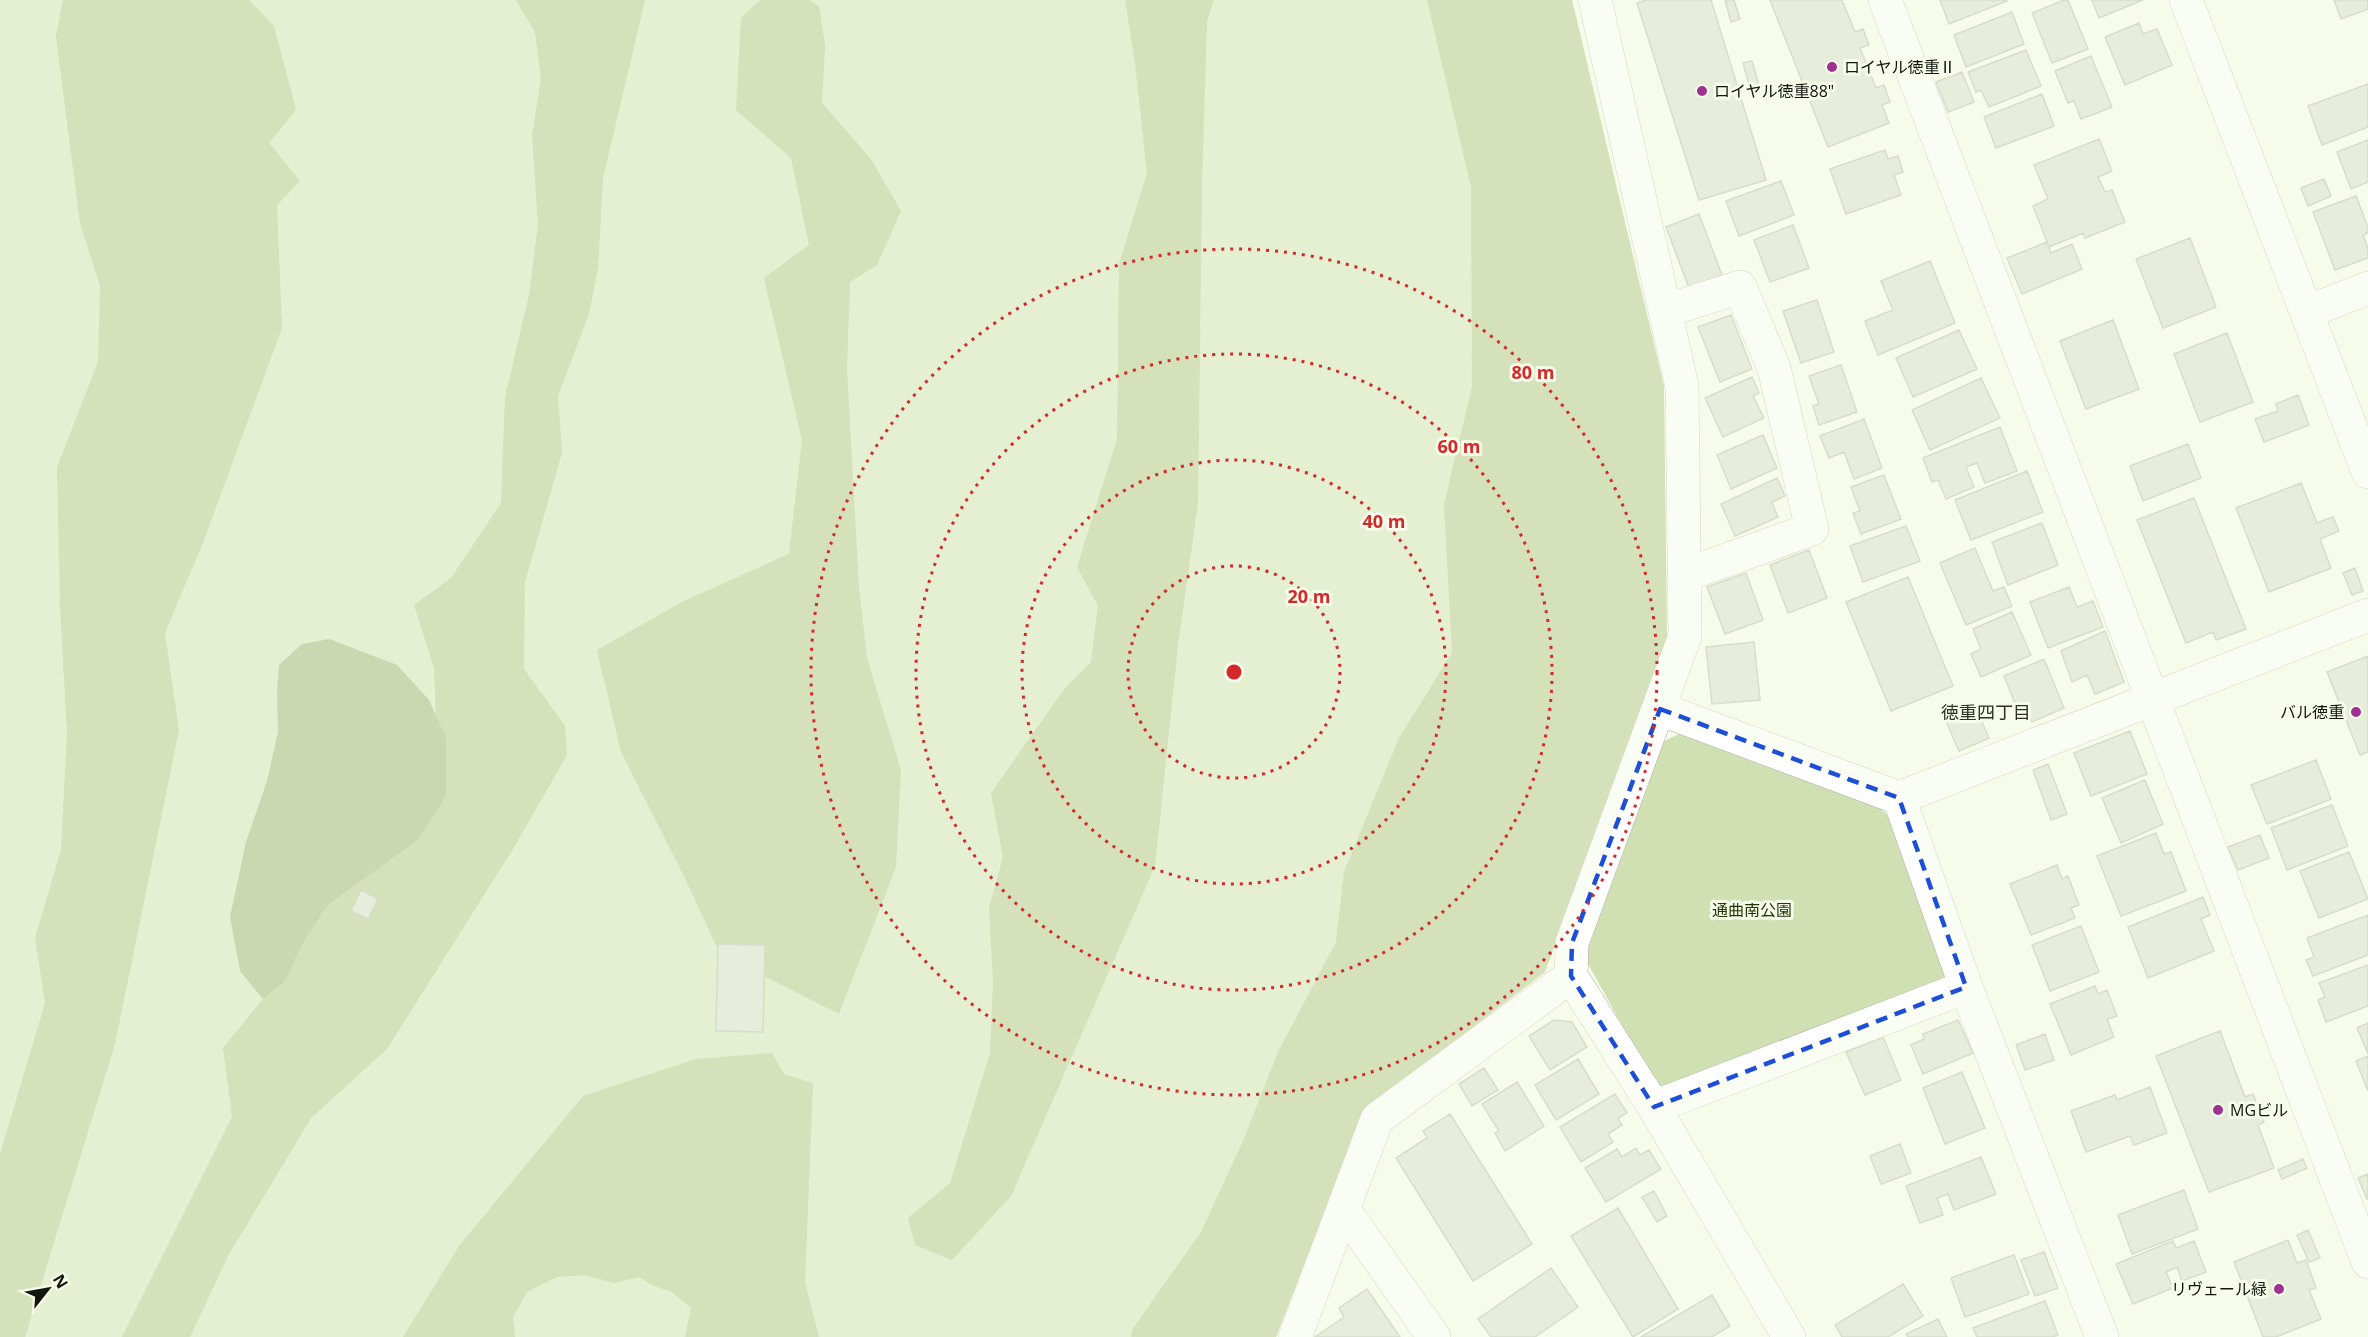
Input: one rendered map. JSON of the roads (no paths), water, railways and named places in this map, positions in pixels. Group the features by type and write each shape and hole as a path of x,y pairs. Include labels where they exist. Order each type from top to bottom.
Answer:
{"street":[{"path":"1595,0 1682,386 1685,636 1572,943 1571,976 1654,1107 1789,1337"},
{"path":"1885,0 2368,1262"},
{"path":"2186,0 2368,472"},
{"path":"1665,311 1740,287 1774,368 1812,529 1685,575"},
{"path":"2307,312 2368,288"},
{"path":"1660,709 1899,798 2368,615"},
{"path":"1899,798 1966,987 2102,1337"},
{"path":"1294,1337 1377,1119 1571,976"},
{"path":"1654,1107 1966,987"},
{"path":"1344,1210 1434,1337"}],"place":[{"name":"ロイヤル徳重Ⅱ","path":"1832,67"},
{"name":"ロイヤル徳重88\"","path":"1702,91"},
{"name":"バル徳重","path":"2356,712"},
{"name":"MGビル","path":"2218,1110"},
{"name":"リヴェール緑","path":"2279,1289"}],"district":[{"name":"徳重四丁目","path":"1986,713"}],"park label":[{"name":"通曲南公園","path":"1752,910"}]}
